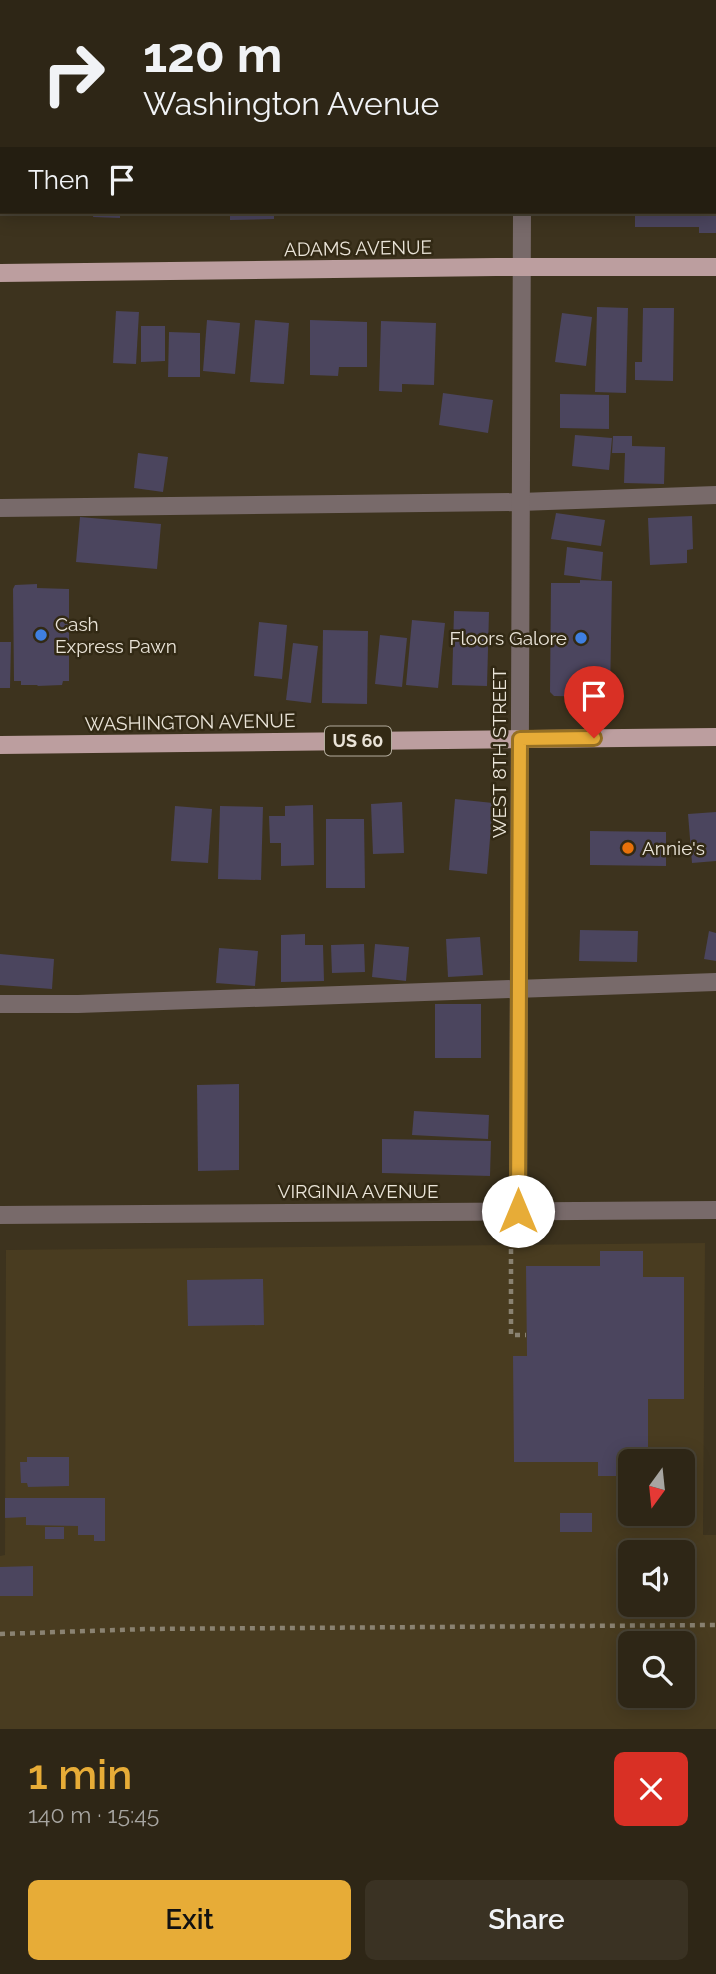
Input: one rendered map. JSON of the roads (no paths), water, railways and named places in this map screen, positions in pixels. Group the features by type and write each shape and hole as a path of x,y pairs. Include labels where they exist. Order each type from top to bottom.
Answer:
{"main road":[{"name":"ADAMS AVENUE","path":"0,273 716,267"},
{"name":"WASHINGTON AVENUE","path":"0,745 716,737"}],"street":[{"name":"WEST 8TH STREET","path":"518,1211 522,214"},
{"path":"0,508 520,502 716,495"},
{"path":"0,1004 78,1004 716,982"},
{"name":"VIRGINIA AVENUE","path":"0,1215 716,1210"}],"place":[{"name":"Cash Express Pawn","path":"41,635"},
{"name":"Floors Galore","path":"581,638"},
{"name":"Annie's","path":"628,848"}]}
